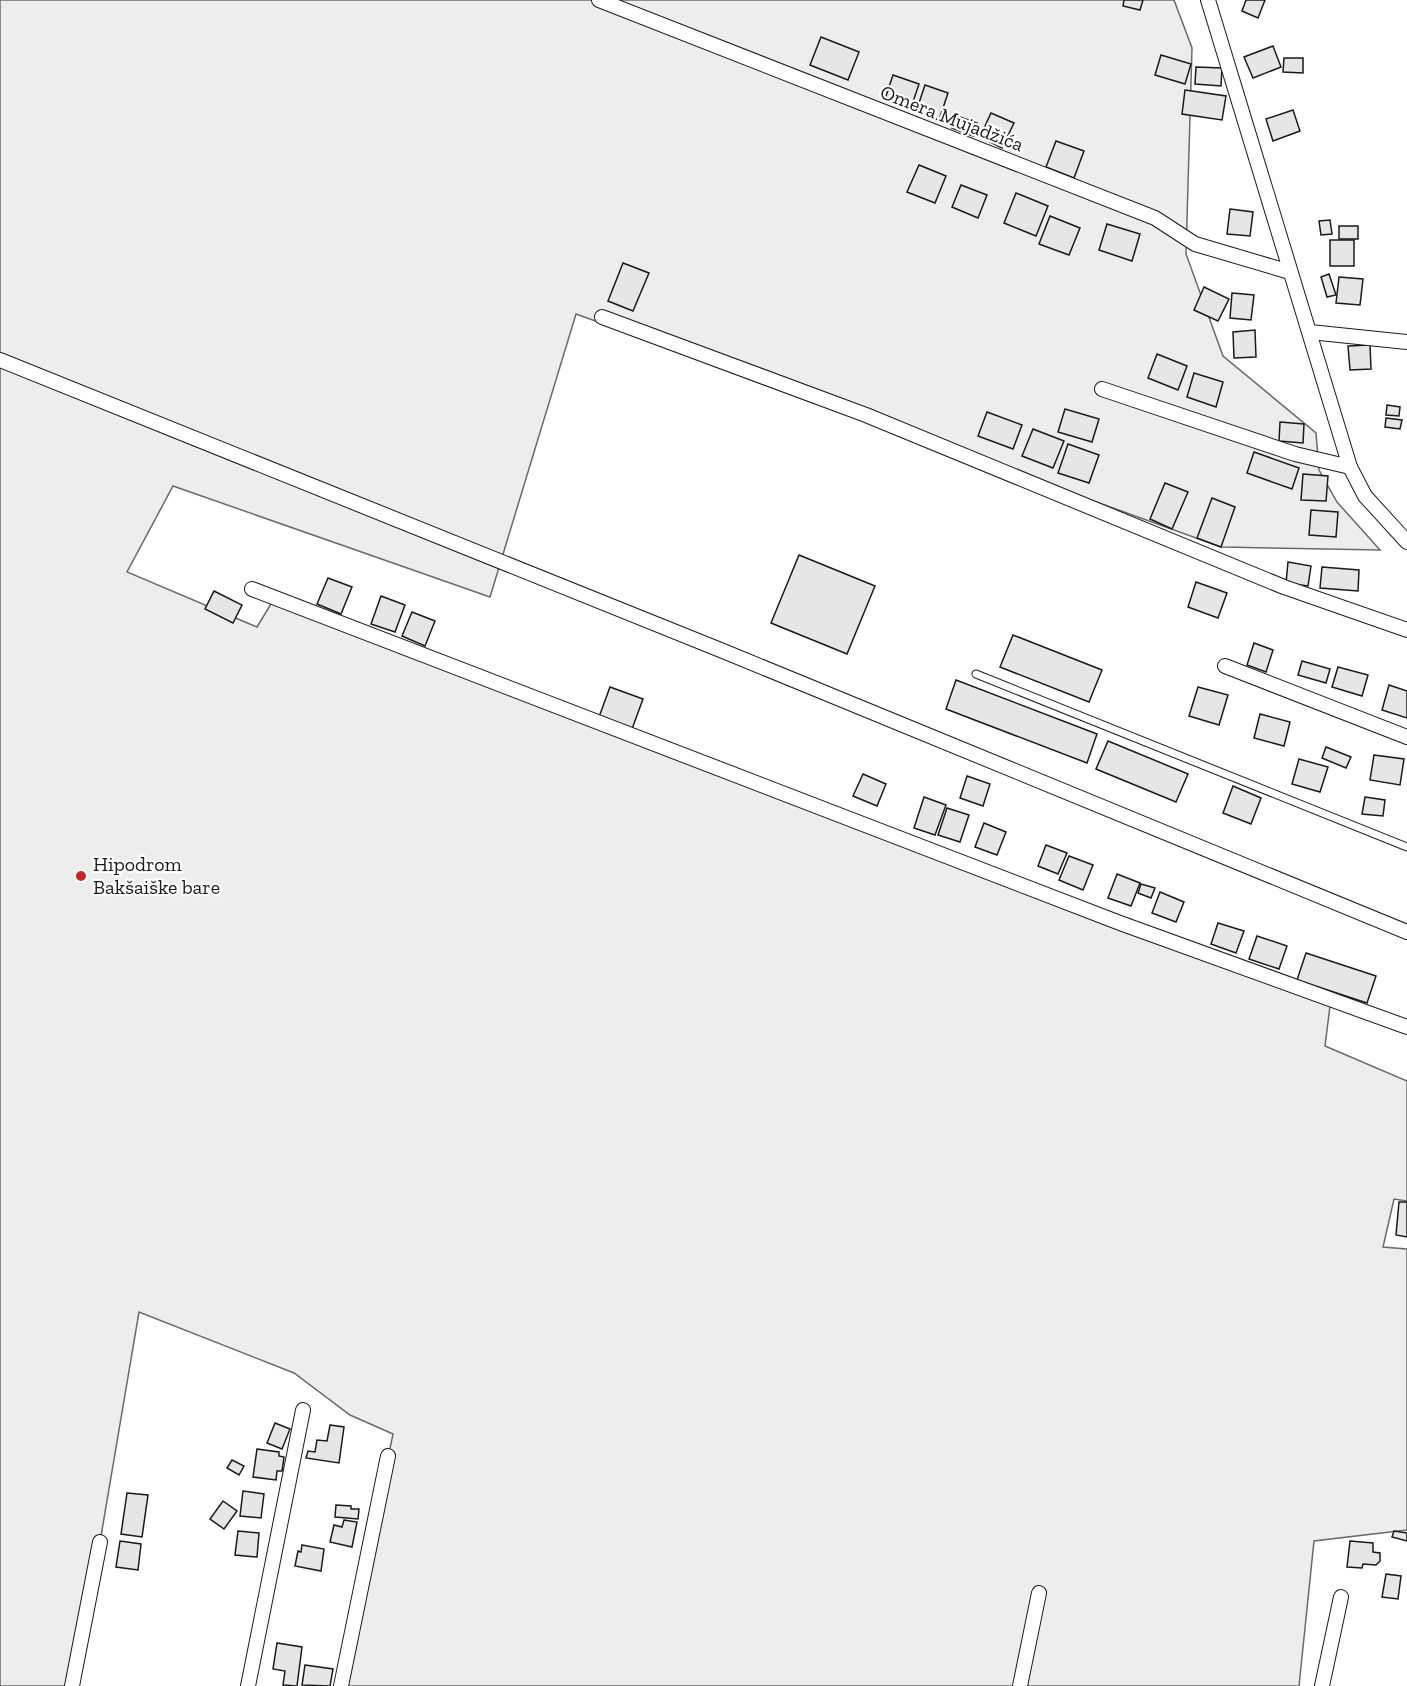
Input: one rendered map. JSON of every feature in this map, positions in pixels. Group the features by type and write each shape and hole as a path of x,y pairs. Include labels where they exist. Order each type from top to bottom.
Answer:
{"street":[{"name":"Omera Mujadžića","path":"599,0 1155,218 1196,244 1290,272"},
{"path":"1208,0 1350,467 1365,496 1407,542"},
{"path":"602,317 866,415 1284,586 1407,630"},
{"path":"1310,332 1407,342"},
{"path":"0,360 723,651 1407,932"},
{"path":"1102,389 1295,454 1350,467"},
{"path":"252,589 1120,923 1407,1027"},
{"path":"1225,666 1407,737"},
{"path":"248,1686 303,1410"},
{"path":"342,1686 388,1456"},
{"path":"72,1686 100,1542"},
{"path":"1020,1686 1039,1593"},
{"path":"1322,1686 1341,1597"}],"lane":[{"path":"976,674 1407,847"}],"shaded area":[{"path":"0,0 1174,0 1192,48 1186,254 1223,356 1316,433 1319,470 1337,502 1380,550 1221,547 576,314 490,597 173,486 127,572 257,627 277,594 1330,1006 1325,1046 1407,1081 1407,1201 1394,1199 1383,1247 1407,1249 1407,1530 1314,1541 1299,1686 341,1686 393,1434 350,1415 294,1373 139,1312 100,1542 72,1686 0,1686"}],"building":[{"path":"1124,0 1143,0 1140,10 1123,6"},
{"path":"1246,0 1265,0 1258,18 1242,11"},
{"path":"821,37 859,52 848,80 810,65"},
{"path":"1273,46 1281,67 1253,78 1244,57"},
{"path":"1161,55 1191,64 1185,84 1155,75"},
{"path":"1284,58 1303,58 1303,73 1283,72"},
{"path":"1196,67 1222,68 1221,86 1195,84"},
{"path":"893,75 919,84 911,108 885,99"},
{"path":"925,85 948,93 939,120 916,112"},
{"path":"1185,90 1226,96 1222,120 1182,114"},
{"path":"1293,110 1300,131 1273,141 1266,119"},
{"path":"991,113 1014,123 1002,148 980,137"},
{"path":"957,116 977,123 973,136 952,128"},
{"path":"1056,141 1084,151 1074,178 1046,167"},
{"path":"919,165 946,176 935,203 907,192"},
{"path":"961,185 987,195 978,218 952,207"},
{"path":"1016,193 1048,206 1036,236 1004,223"},
{"path":"1230,209 1253,212 1250,236 1227,234"},
{"path":"1050,216 1080,228 1069,255 1039,244"},
{"path":"1330,220 1332,234 1321,235 1319,221"},
{"path":"1107,224 1140,234 1132,261 1099,250"},
{"path":"1339,226 1358,226 1358,239 1339,239"},
{"path":"1330,240 1354,240 1354,266 1330,266"},
{"path":"623,263 649,273 633,311 608,301"},
{"path":"1329,274 1336,295 1327,297 1321,277"},
{"path":"1339,277 1363,279 1360,305 1336,303"},
{"path":"1204,287 1229,299 1218,321 1194,310"},
{"path":"1232,293 1254,295 1251,320 1230,318"},
{"path":"1255,330 1256,357 1234,358 1233,332"},
{"path":"1370,345 1371,369 1350,370 1348,346"},
{"path":"1157,354 1187,366 1178,390 1148,378"},
{"path":"1194,373 1223,382 1216,407 1187,397"},
{"path":"1387,405 1400,407 1399,416 1386,415"},
{"path":"1065,409 1099,419 1092,442 1058,432"},
{"path":"987,412 1022,425 1013,449 978,436"},
{"path":"1386,418 1402,420 1400,429 1385,427"},
{"path":"1280,422 1304,424 1303,443 1279,441"},
{"path":"1033,429 1064,441 1053,468 1022,456"},
{"path":"1068,444 1099,455 1089,483 1058,473"},
{"path":"1254,452 1299,468 1292,489 1247,473"},
{"path":"1303,474 1328,476 1326,501 1301,500"},
{"path":"1165,483 1188,492 1172,529 1150,519"},
{"path":"1212,498 1235,507 1221,547 1197,538"},
{"path":"1311,510 1338,512 1336,537 1309,535"},
{"path":"799,555 875,586 847,654 771,623"},
{"path":"1288,562 1311,566 1308,586 1286,583"},
{"path":"1322,567 1359,570 1358,591 1320,588"},
{"path":"328,578 352,587 341,614 317,604"},
{"path":"1196,582 1227,593 1218,618 1188,607"},
{"path":"214,591 242,605 233,623 205,609"},
{"path":"381,596 405,605 395,632 371,624"},
{"path":"412,612 435,621 425,646 402,636"},
{"path":"1013,635 1102,670 1089,702 1000,667"},
{"path":"1254,643 1273,650 1266,672 1247,665"},
{"path":"1302,661 1330,669 1326,683 1298,675"},
{"path":"1338,667 1368,675 1362,696 1332,687"},
{"path":"956,680 1097,734 1087,763 946,709"},
{"path":"1389,685 1407,691 1407,718 1382,710"},
{"path":"610,687 643,699 632,729 599,717"},
{"path":"1198,687 1228,695 1219,725 1189,716"},
{"path":"1260,714 1290,722 1284,746 1254,738"},
{"path":"1108,741 1188,774 1176,802 1096,769"},
{"path":"1326,747 1351,757 1346,768 1322,758"},
{"path":"1374,755 1404,759 1400,785 1370,780"},
{"path":"1299,759 1328,767 1320,792 1292,784"},
{"path":"863,774 886,784 877,806 853,796"},
{"path":"967,776 990,784 983,806 960,798"},
{"path":"1233,786 1261,798 1251,824 1223,813"},
{"path":"924,797 946,805 935,835 914,828"},
{"path":"1365,797 1385,800 1383,816 1362,814"},
{"path":"947,808 969,815 960,842 938,835"},
{"path":"984,823 1006,832 997,855 975,847"},
{"path":"1046,845 1067,853 1058,874 1038,866"},
{"path":"1069,856 1093,865 1083,890 1059,880"},
{"path":"1117,874 1140,883 1131,906 1108,898"},
{"path":"1141,884 1155,888 1151,898 1138,893"},
{"path":"1160,892 1184,902 1176,922 1152,913"},
{"path":"1218,923 1244,931 1236,953 1211,944"},
{"path":"1257,936 1287,946 1279,969 1249,959"},
{"path":"1306,953 1376,976 1367,1003 1297,980"},
{"path":"1399,1202 1407,1202 1407,1237 1396,1235"},
{"path":"275,1423 290,1429 282,1449 267,1443"},
{"path":"330,1425 344,1427 339,1463 306,1458 308,1451 315,1452 317,1440 327,1441"},
{"path":"257,1449 279,1452 279,1456 284,1457 282,1471 277,1471 276,1480 253,1477"},
{"path":"232,1460 244,1466 239,1475 227,1468"},
{"path":"243,1491 264,1494 261,1518 240,1516"},
{"path":"127,1493 148,1495 142,1537 121,1534"},
{"path":"223,1501 237,1511 224,1529 210,1519"},
{"path":"336,1505 359,1509 358,1519 335,1517"},
{"path":"344,1520 357,1522 352,1547 330,1542 334,1525 342,1527"},
{"path":"238,1531 259,1533 257,1557 235,1555"},
{"path":"1394,1531 1407,1533 1407,1541 1392,1537"},
{"path":"120,1541 141,1544 138,1570 116,1567"},
{"path":"1350,1541 1373,1543 1373,1552 1380,1553 1380,1561 1376,1565 1363,1564 1362,1568 1347,1567"},
{"path":"302,1545 324,1549 321,1571 295,1566 298,1551 301,1552"},
{"path":"1386,1574 1401,1576 1398,1599 1382,1597"},
{"path":"277,1643 302,1647 297,1686 283,1685 285,1671 273,1669"},
{"path":"305,1665 333,1669 330,1686 302,1685"}],"place":[{"name":"Hipodrom Bakšaiške bare","path":"81,876"}]}
